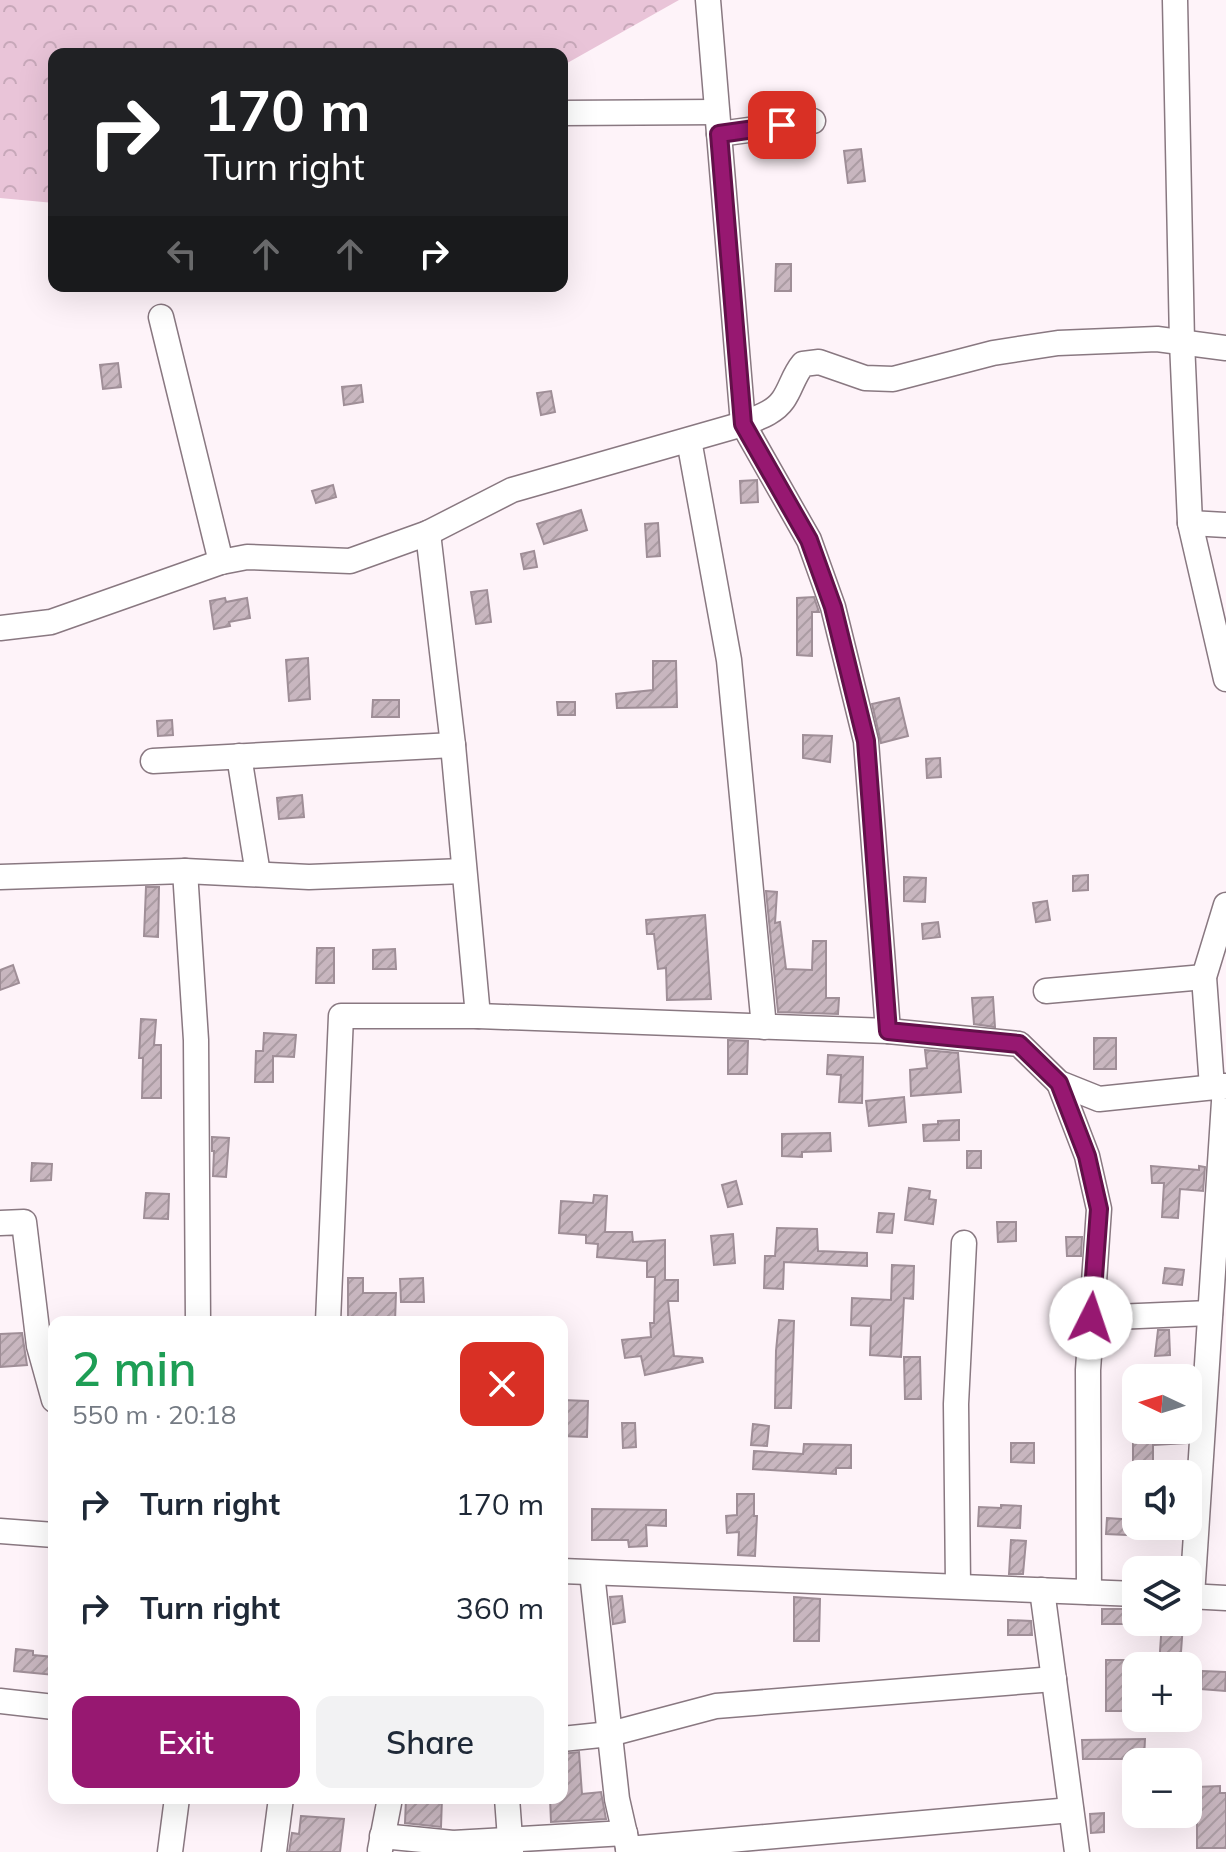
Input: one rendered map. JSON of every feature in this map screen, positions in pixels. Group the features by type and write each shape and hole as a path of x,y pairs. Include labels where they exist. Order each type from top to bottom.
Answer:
{"street":[{"path":"708,0 743,424 809,540 833,607 866,741 888,1031"},
{"path":"1175,0 1182,342 1190,523 1226,679"},
{"path":"568,113 718,123 813,121"},
{"path":"161,317 221,562"},
{"path":"0,628 51,622 221,562 247,557 350,561 428,533 512,490 743,424 769,413 783,400 803,364 819,362 865,378 893,379 993,353 1058,343 1157,339 1226,348"},
{"path":"689,440 729,660 764,1027"},
{"path":"1190,523 1226,525"},
{"path":"428,533 453,745 478,1016"},
{"path":"153,761 453,745"},
{"path":"239,756 258,874"},
{"path":"0,877 185,871 309,877 464,871"},
{"path":"185,871 196,1040 198,1316"},
{"path":"1194,1556 1217,1344 1210,1313 1221,1086 1204,977 1226,905"},
{"path":"1046,991 1204,977"},
{"path":"328,1316 341,1016 478,1016 888,1031 1019,1044 1059,1083 1099,1099 1221,1086"},
{"path":"1059,1083 1087,1156 1099,1209 1088,1370 1089,1592"},
{"path":"1,1217 24,1222 39,1346 48,1378"},
{"path":"958,1585 956,1404 964,1243"},
{"path":"1091,1318 1210,1313"},
{"path":"0,1531 48,1535"},
{"path":"568,1571 1122,1593"},
{"path":"592,1573 617,1799 627,1845"},
{"path":"1042,1590 1077,1852"},
{"path":"1202,1597 1226,1598"},
{"path":"568,1738 610,1734 716,1706 1054,1679"},
{"path":"0,1701 48,1706"},
{"path":"170,1852 176,1804"},
{"path":"274,1852 280,1804"},
{"path":"389,1804 381,1844 511,1846 627,1845 1071,1810"},
{"path":"508,1804 511,1846"}],"green space":[{"path":"0,0 679,0 568,63 568,48 48,48 48,202 0,198"}],"building":[{"path":"861,149 865,181 848,183 844,151"},
{"path":"776,264 791,264 791,291 775,291"},
{"path":"118,363 121,387 103,389 100,365"},
{"path":"361,385 363,402 344,405 342,387"},
{"path":"551,391 555,412 541,415 537,393"},
{"path":"757,480 758,502 741,503 740,481"},
{"path":"333,485 336,497 316,503 312,491"},
{"path":"581,510 587,530 544,544 537,524"},
{"path":"658,523 660,556 647,557 645,524"},
{"path":"534,551 537,567 524,569 521,554"},
{"path":"487,590 491,622 476,624 471,592"},
{"path":"814,597 819,612 812,612 812,656 797,655 797,598"},
{"path":"225,598 226,602 247,598 250,618 214,629 210,601"},
{"path":"308,658 310,699 289,701 286,660"},
{"path":"653,661 676,661 677,707 617,708 616,694 653,690"},
{"path":"899,698 908,736 881,743 872,704"},
{"path":"373,700 399,700 399,717 372,717"},
{"path":"557,702 575,702 575,715 558,715"},
{"path":"172,720 173,735 158,736 157,721"},
{"path":"803,735 832,736 830,762 803,758"},
{"path":"940,758 941,777 927,778 926,759"},
{"path":"302,795 304,817 279,819 277,798"},
{"path":"1088,875 1088,890 1073,891 1073,876"},
{"path":"904,877 926,878 925,902 904,901"},
{"path":"146,887 159,887 158,937 144,936"},
{"path":"766,891 777,892 775,923 780,922 786,969 812,970 813,941 826,941 826,998 839,998 838,1014 778,1012"},
{"path":"1047,901 1050,920 1036,922 1033,903"},
{"path":"705,915 711,999 667,1000 666,968 658,969 654,934 647,934 646,920"},
{"path":"938,922 940,937 923,939 922,924"},
{"path":"317,948 334,948 334,983 316,983"},
{"path":"395,949 396,969 373,969 373,950"},
{"path":"13,965 19,983 0,990 0,970"},
{"path":"993,997 995,1027 974,1024 972,998"},
{"path":"141,1019 156,1020 154,1045 161,1045 161,1098 142,1098 143,1058 139,1058"},
{"path":"264,1033 296,1035 294,1057 273,1056 273,1082 255,1082 256,1051 263,1051"},
{"path":"1094,1038 1116,1038 1116,1069 1094,1069"},
{"path":"728,1040 748,1041 747,1074 728,1074"},
{"path":"925,1050 958,1053 961,1092 911,1096 910,1070 927,1068"},
{"path":"828,1055 863,1057 862,1103 839,1102 841,1075 827,1074"},
{"path":"904,1097 906,1122 869,1126 866,1101"},
{"path":"959,1120 959,1140 924,1141 923,1125"},
{"path":"830,1133 831,1151 802,1152 802,1157 782,1156 782,1134"},
{"path":"212,1137 229,1138 226,1177 213,1176"},
{"path":"967,1151 981,1151 981,1168 967,1168"},
{"path":"32,1163 52,1164 51,1180 31,1181"},
{"path":"1151,1166 1199,1170 1199,1166 1205,1167 1203,1191 1180,1189 1178,1218 1162,1217 1164,1183 1152,1183"},
{"path":"736,1181 742,1204 728,1207 722,1185"},
{"path":"909,1188 930,1191 929,1199 936,1200 933,1224 905,1220"},
{"path":"146,1193 169,1194 168,1219 144,1218"},
{"path":"594,1195 607,1196 605,1232 632,1232 633,1242 665,1240 665,1280 678,1280 678,1301 668,1301 674,1356 702,1358 703,1362 645,1375 641,1356 625,1358 622,1340 651,1337 655,1277 647,1277 647,1261 597,1257 598,1244 586,1243 586,1235 559,1233 561,1201 593,1203"},
{"path":"879,1213 894,1214 892,1233 877,1232"},
{"path":"997,1222 1016,1222 1016,1241 998,1242"},
{"path":"777,1228 817,1229 818,1251 867,1253 867,1266 784,1262 783,1289 764,1288 765,1256 775,1256"},
{"path":"733,1234 735,1263 714,1265 711,1236"},
{"path":"1066,1237 1082,1237 1081,1256 1067,1256"},
{"path":"892,1265 914,1266 913,1299 904,1298 901,1357 870,1355 871,1326 851,1325 852,1298 891,1300"},
{"path":"1165,1268 1184,1270 1182,1285 1163,1283"},
{"path":"348,1278 363,1278 363,1293 396,1293 395,1316 348,1316"},
{"path":"423,1278 424,1302 401,1302 400,1279"},
{"path":"779,1320 794,1321 791,1408 775,1408"},
{"path":"1158,1330 1169,1330 1170,1355 1155,1356"},
{"path":"22,1333 27,1365 0,1367 0,1334"},
{"path":"904,1357 920,1357 921,1399 905,1399"},
{"path":"568,1400 588,1401 587,1437 568,1436"},
{"path":"622,1423 635,1423 636,1447 623,1448"},
{"path":"753,1424 769,1426 767,1446 751,1445"},
{"path":"1011,1443 1034,1443 1034,1463 1011,1462"},
{"path":"804,1444 851,1445 851,1468 836,1468 836,1474 753,1469 754,1451 803,1454"},
{"path":"1133,1444 1170,1444 1153,1445 1153,1460 1133,1460"},
{"path":"737,1494 754,1494 754,1516 757,1516 755,1556 738,1555 739,1532 727,1533 726,1516 737,1515"},
{"path":"1001,1505 1021,1506 1020,1528 978,1526 979,1507 1001,1508"},
{"path":"592,1509 666,1510 666,1526 646,1525 647,1546 629,1547 628,1540 592,1540"},
{"path":"1107,1518 1122,1519 1122,1535 1106,1534"},
{"path":"1011,1540 1026,1541 1023,1574 1009,1574"},
{"path":"622,1596 625,1622 613,1624 610,1597"},
{"path":"794,1597 820,1599 819,1641 794,1641"},
{"path":"1102,1609 1122,1609 1122,1624 1102,1624"},
{"path":"1008,1620 1031,1621 1032,1635 1008,1635"},
{"path":"1161,1636 1182,1636 1181,1652 1160,1652"},
{"path":"16,1649 48,1656 48,1674 14,1671"},
{"path":"1106,1660 1122,1660 1122,1711 1106,1711"},
{"path":"1202,1671 1226,1672 1225,1691 1202,1689"},
{"path":"1145,1739 1145,1748 1122,1748 1122,1759 1083,1759 1082,1740"},
{"path":"579,1752 582,1794 601,1792 606,1819 551,1822 550,1804 568,1804 568,1753"},
{"path":"1220,1786 1220,1793 1226,1793 1226,1848 1197,1848 1197,1828 1202,1828 1202,1787"},
{"path":"406,1804 442,1804 441,1827 405,1823"},
{"path":"1104,1813 1104,1832 1091,1833 1090,1814"},
{"path":"301,1816 344,1819 340,1852 289,1852 292,1833 299,1834"}],"route":[{"path":"782,125 719,134 743,424 809,540 833,607 866,741 888,1031 1019,1044 1059,1083 1087,1156 1099,1209 1091,1318"}]}
